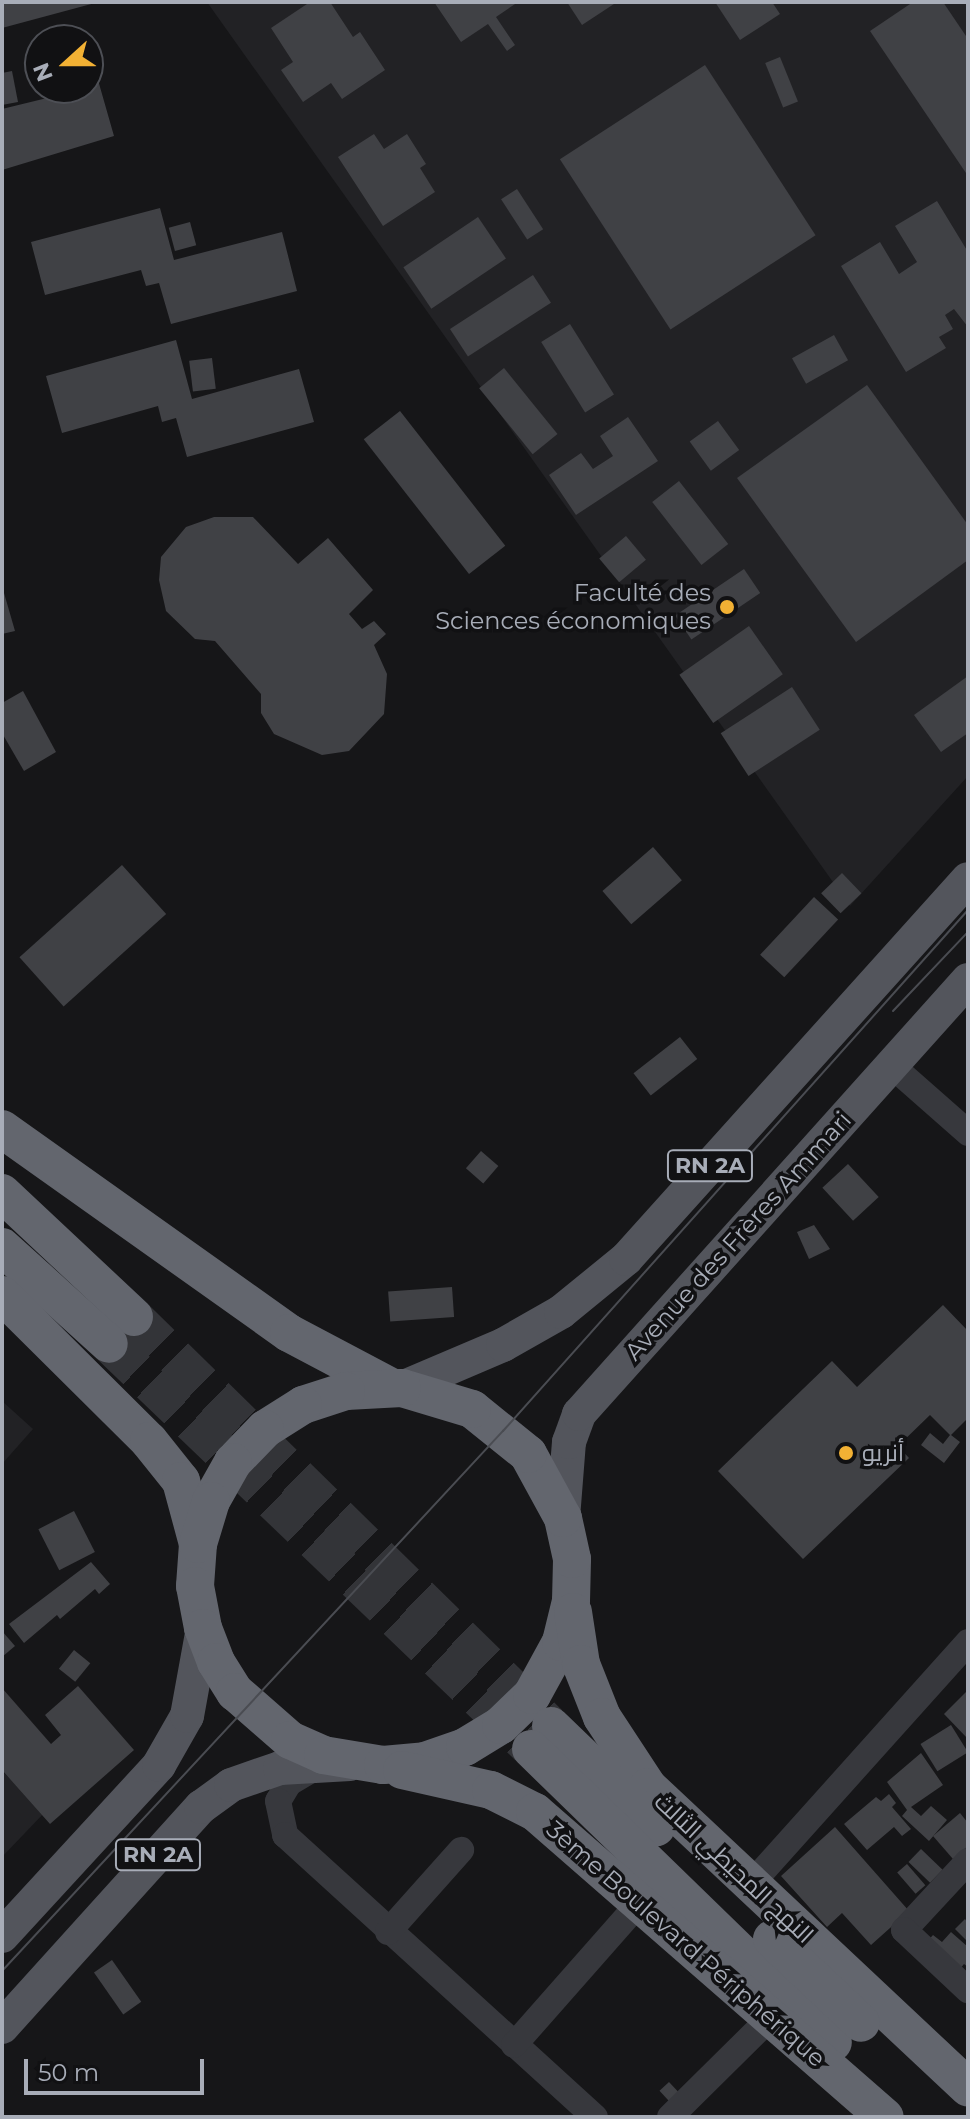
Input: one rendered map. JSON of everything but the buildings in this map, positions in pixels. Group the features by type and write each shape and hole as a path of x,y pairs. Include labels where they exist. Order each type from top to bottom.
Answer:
{"highway":[{"path":"2,1129 252,1309 396,1387 472,1409 503,1431 535,1464 563,1518 572,1559 571,1601 554,1659 532,1695 501,1725 439,1757 371,1765"},
{"path":"2,1193 121,1330 2,1247"},
{"path":"2,1295 157,1451 181,1481 198,1544"},
{"path":"198,1544 218,1488 233,1462 265,1429 317,1400 346,1391 396,1387"},
{"name":"3ème Boulevard Périphérique","path":"198,1544 195,1586 203,1628 222,1672 260,1719 323,1755 491,1790 535,1812 641,1901 769,2019 885,2117"},
{"name":"النهج المحيطي الثالث","path":"571,1601 581,1664 602,1717 648,1787 968,2088"},
{"path":"909,2117 541,1738 964,2117"}],"main road":[{"name":"RN 2A","path":"396,1387 503,1345 561,1312 626,1259 968,879"},
{"name":"Avenue des Frères Ammari","path":"563,1518 569,1442 579,1414 968,980"},
{"name":"RN 2A","path":"2,1936 159,1765 187,1716 203,1628"},
{"name":"RN 2A","path":"2,2027 201,1807 231,1785 280,1768 371,1765"}],"street":[{"path":"891,1065 968,1133"},
{"path":"751,1884 968,1642"},
{"path":"319,1766 289,1783 278,1801 285,1835 388,1932 595,2117"},
{"path":"388,1932 461,1850"},
{"path":"968,1861 904,1930 968,1990"},
{"path":"514,2045 641,1901"},
{"path":"670,2117 769,2019"}],"shaded area":[{"path":"207,2 968,2 968,776 850,906"},
{"path":"2,1401 33,1429 2,1464"},
{"path":"2,1771 45,1812 2,1857"}],"tunnel":[{"path":"134,1317 549,1724"},
{"path":"109,1344 528,1746"}],"tram line":[{"path":"2,1971 503,1431 968,910"},
{"path":"893,1011 968,932"}],"place":[{"name":"Faculté des Sciences économiques","path":"727,607"},
{"name":"أنريو","path":"846,1453"}]}
